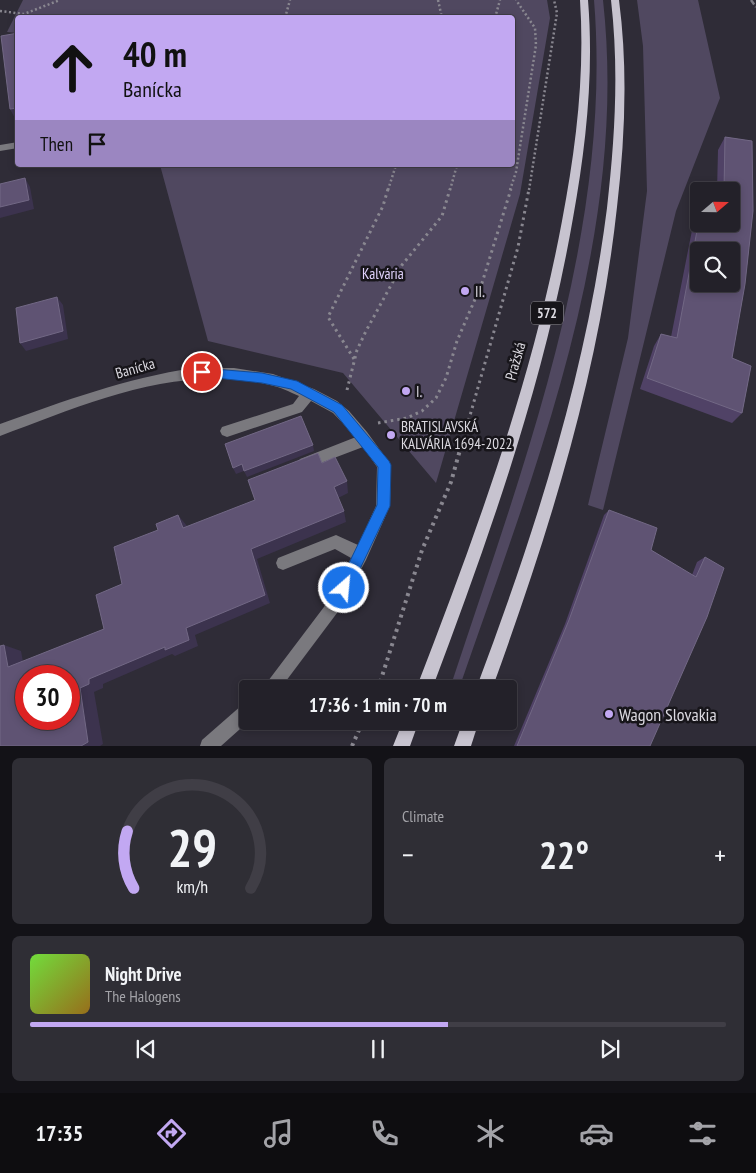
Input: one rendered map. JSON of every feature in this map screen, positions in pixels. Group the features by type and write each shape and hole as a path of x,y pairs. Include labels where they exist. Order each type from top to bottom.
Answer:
{"main road":[{"name":"Pražská","path":"427,680 453,614 513,437 552,293 568,221 579,148 586,53 584,0"},
{"path":"487,680 508,625 555,478 585,367 599,303 611,227 620,105 620,58 616,0"},
{"path":"401,746 408,730"},
{"path":"462,746 468,730"}],"street":[{"path":"0,148 15,146"},
{"name":"Banícka","path":"0,430 161,377 202,372 262,378 293,385 338,409"},
{"path":"227,431 296,408 309,393"},
{"path":"277,680 336,604 383,506 384,465 338,409"},
{"path":"291,469 364,440"},
{"path":"283,563 336,542 361,555"},
{"path":"208,746 239,718"}],"path":[{"path":"0,11 20,15 28,14 60,0"},
{"path":"286,15 290,0"},
{"path":"438,0 441,15"},
{"path":"497,15 500,0"},
{"path":"354,428 407,418 422,411 436,398 446,378 457,342 482,283 516,172 536,45 535,28 516,0"},
{"path":"381,680 422,550 451,482 518,247 553,42 557,14 554,0"},
{"path":"354,359 328,317 383,206 395,167"},
{"path":"338,409 346,393 354,359 366,331 402,265 442,216 456,167"},
{"path":"352,746 359,730"}],"green space":[{"name":"Kalvária","path":"23,0 547,0 550,18 520,194 436,483 343,373 208,341 161,167 515,167 515,15 16,15"},
{"path":"594,0 603,0 607,87 602,174 590,261 570,346 546,431 519,515 462,680 454,680 508,515 557,345 576,259 590,173 596,86"},
{"path":"637,0 698,0 720,98 676,211 603,510 588,505 628,338 647,191 643,46"},
{"name":"Kalvária","path":"15,16 15,33 7,32"}],"building":[{"path":"15,34 15,108 10,109 1,36"},
{"path":"725,137 752,141 753,211 745,284 732,358 751,366 742,413 647,378 661,334 677,338 690,268 690,292 740,292 740,242 695,242 697,232 740,232 740,182 724,182"},
{"path":"25,178 29,200 0,207 0,184"},
{"path":"57,297 63,331 20,343 16,308"},
{"path":"301,416 313,445 244,471 242,464 233,468 225,444"},
{"path":"318,453 322,463 335,457 347,481 334,487 344,511 251,549 265,595 186,628 189,640 165,650 165,647 89,679 89,684 80,688 88,742 81,746 0,746 0,646 4,645 8,667 104,629 96,595 122,584 114,547 158,530 156,524 178,515 183,528 255,500 248,480"},
{"path":"609,510 657,528 651,550 696,577 705,557 724,568 707,617 650,746 517,746 569,620"}],"railway":[{"path":"751,0 756,7"}],"place":[{"name":"II.","path":"465,291"},
{"name":"I.","path":"406,391"},
{"name":"BRATISLAVSKÁ KALVÁRIA 1694-2022","path":"391,435"},
{"name":"Wagon Slovakia","path":"609,714"}],"route":[{"path":"202,372 262,378 293,385 338,409 384,465 383,506 344,588"}]}
